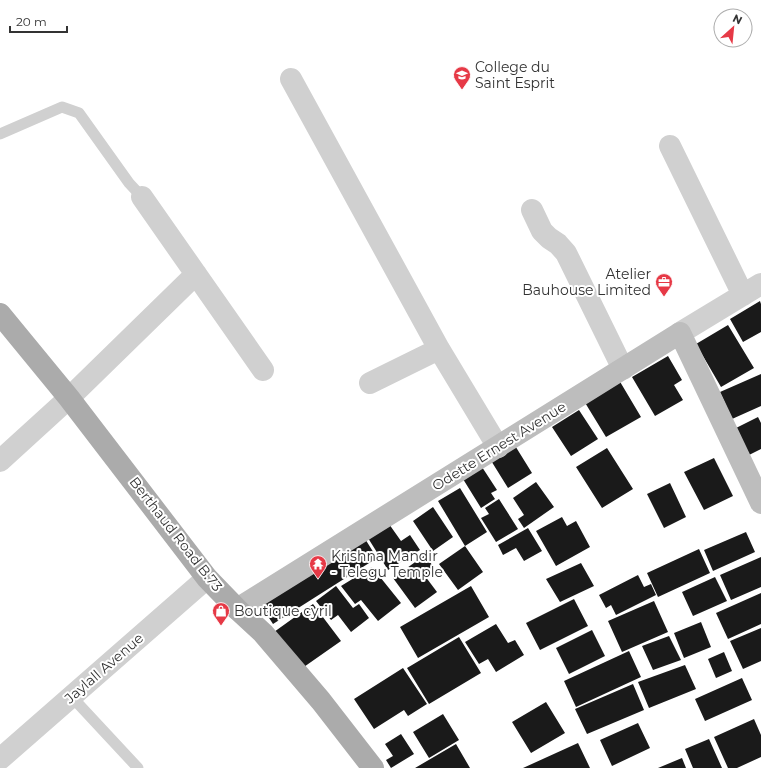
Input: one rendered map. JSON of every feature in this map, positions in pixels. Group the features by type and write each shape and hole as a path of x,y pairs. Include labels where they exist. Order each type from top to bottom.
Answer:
{"main road":[{"name":"Berthaud Road B.73","path":"0,314 69,398 207,578 263,633 321,701 372,768"}],"street":[{"path":"291,79 440,349 498,447"},
{"path":"670,146 752,290"},
{"path":"142,197 263,370"},
{"path":"532,210 542,231 558,244 566,253 623,369"},
{"path":"0,461 69,398 196,274"},
{"name":"Odette Ernest Avenue","path":"237,609 680,333 752,290"},
{"path":"680,333 761,503"},
{"path":"370,382 440,349"},
{"name":"Jaylall Avenue","path":"0,759 207,578"}],"lane":[{"path":"0,134 62,107 79,113 129,183 142,197"},
{"path":"71,696 138,768"}],"building":[{"path":"760,301 761,332 743,342 730,319"},
{"path":"728,325 754,368 721,387 696,344"},
{"path":"668,356 682,380 674,385 683,400 655,416 632,377"},
{"path":"761,374 761,406 732,419 720,392"},
{"path":"619,380 641,417 606,437 584,401"},
{"path":"579,410 598,439 571,456 552,427"},
{"path":"758,417 761,423 761,449 747,456 734,429"},
{"path":"514,444 532,473 508,488 490,459"},
{"path":"607,448 633,489 602,508 576,467"},
{"path":"714,458 733,496 704,510 684,472"},
{"path":"482,467 497,490 491,493 495,499 481,508 463,479"},
{"path":"536,482 554,507 524,528 518,519 524,515 513,498"},
{"path":"670,483 686,517 664,528 647,494"},
{"path":"460,488 487,532 465,546 438,501"},
{"path":"499,499 518,529 496,542 481,518 489,514 485,508"},
{"path":"433,507 453,537 433,551 413,521"},
{"path":"562,517 567,526 576,521 590,547 556,566 536,531"},
{"path":"389,524 401,541 410,535 420,550 388,570 368,538"},
{"path":"528,528 542,551 524,561 516,548 503,555 498,545"},
{"path":"746,532 755,552 713,571 704,550"},
{"name":"Krishna Mandir - Telegu Temple","path":"362,534 377,558 273,624 258,601"},
{"path":"465,546 483,572 458,590 439,564"},
{"path":"699,549 710,573 658,597 647,573"},
{"path":"425,555 435,569 425,576 437,592 415,608 393,578"},
{"path":"761,557 761,587 731,600 720,575"},
{"path":"581,563 594,586 560,602 546,579"},
{"path":"372,567 401,603 378,621 361,600 355,604 341,586"},
{"path":"638,575 644,587 651,584 656,595 616,615 611,605 606,608 599,595"},
{"path":"715,577 727,601 693,616 682,592"},
{"path":"336,586 353,608 359,604 369,618 351,632 338,615 331,620 316,601"},
{"path":"471,586 489,617 418,658 400,627"},
{"path":"761,593 761,624 728,639 716,613"},
{"path":"574,599 588,626 540,650 526,623"},
{"path":"654,601 668,632 622,652 608,621"},
{"path":"313,604 341,641 301,669 274,632"},
{"path":"701,622 711,647 684,658 674,633"},
{"path":"496,624 508,643 515,640 524,655 496,672 488,659 479,664 465,642"},
{"path":"761,628 761,661 743,669 730,641"},
{"path":"592,630 605,656 569,674 556,648"},
{"path":"669,636 681,660 653,670 642,646"},
{"path":"459,637 481,673 429,704 407,668"},
{"path":"629,651 641,677 576,707 564,681"},
{"path":"724,652 732,671 716,678 708,659"},
{"path":"685,665 696,689 649,708 638,682"},
{"path":"403,668 427,704 408,716 404,710 374,729 354,699"},
{"path":"742,678 752,700 705,721 695,699"},
{"path":"633,684 644,710 587,734 575,709"},
{"path":"546,702 565,733 531,753 512,722"},
{"path":"443,714 459,740 429,758 413,732"},
{"path":"754,719 761,735 761,757 737,768 728,768 714,737"},
{"path":"638,723 650,748 612,766 600,740"},
{"path":"401,734 414,754 391,768 386,760 393,756 385,744"},
{"path":"709,739 722,768 693,768 685,749"},
{"path":"578,743 590,768 523,768"},
{"path":"456,744 470,768 415,768"},
{"path":"682,758 686,768 658,768"}],"place":[{"name":"College du Saint Esprit","path":"462,90"},
{"name":"Atelier Bauhouse Limited","path":"664,297"},
{"name":"Krishna Mandir - Telegu Temple","path":"318,579"},
{"name":"Boutique cyril","path":"221,626"}]}
